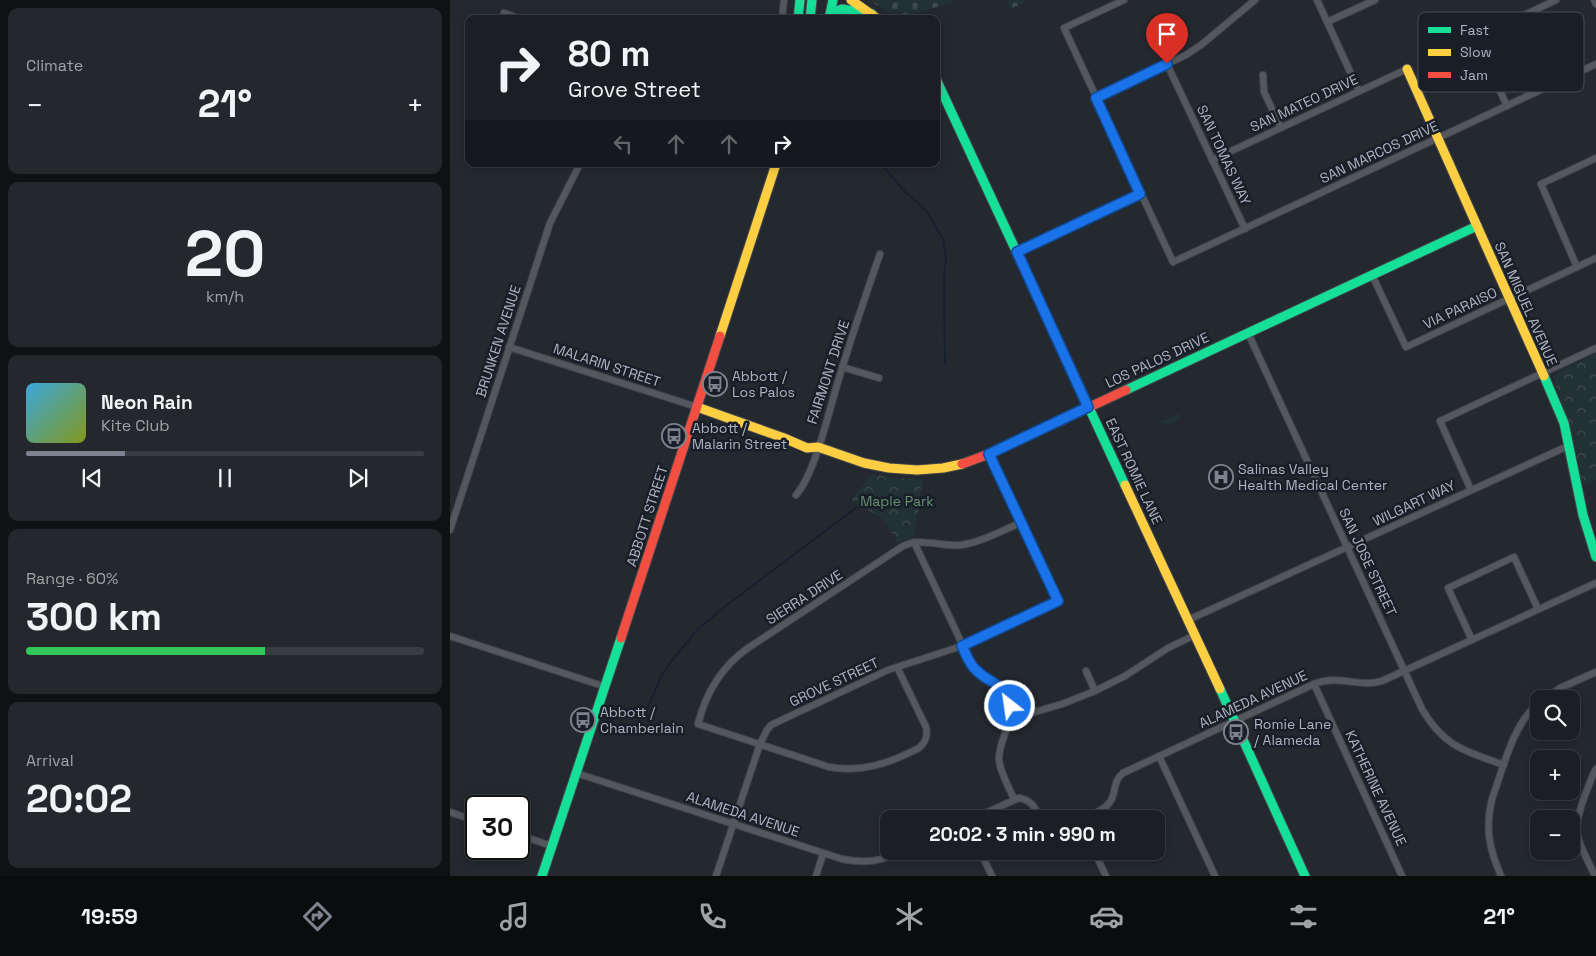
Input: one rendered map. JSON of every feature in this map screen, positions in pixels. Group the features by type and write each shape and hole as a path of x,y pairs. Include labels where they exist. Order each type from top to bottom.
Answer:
{"main road":[{"path":"798,15 800,0"},
{"path":"810,15 812,0"},
{"path":"829,15 834,0"},
{"path":"851,0 872,15"},
{"path":"831,15 842,9 867,15"},
{"name":"SAN MIGUEL AVENUE","path":"1407,69 1561,416 1583,515 1596,557"},
{"name":"EAST ROMIE LANE","path":"940,88 1305,876"},
{"name":"ABBOTT STREET","path":"542,876 606,687 775,167"},
{"name":"LOS PALOS DRIVE","path":"697,407 807,448 818,448 877,466 926,470 952,466 989,454 1477,226"}],"street":[{"path":"782,15 784,0"},
{"path":"1017,252 1140,194 1064,28 1124,0"},
{"path":"1096,98 1186,55 1201,45 1255,0"},
{"path":"1317,0 1359,91"},
{"path":"1327,22 1375,0"},
{"path":"1531,12 1556,0"},
{"path":"1594,0 1596,4"},
{"path":"504,13 509,15"},
{"name":"SAN TOMAS WAY","path":"1167,64 1244,229"},
{"name":"SAN MARCOS DRIVE","path":"1584,70 1596,64"},
{"name":"SAN MATEO DRIVE","path":"1212,160 1407,69"},
{"path":"1263,75 1264,92 1281,128"},
{"path":"1501,92 1507,106"},
{"name":"SAN MARCOS DRIVE","path":"1140,194 1173,262 1537,92"},
{"path":"1577,267 1541,184 1596,158"},
{"name":"BRUNKEN AVENUE","path":"450,530 550,223 578,167"},
{"name":"FAIRMONT DRIVE","path":"796,495 803,486 818,448 842,367 880,254"},
{"name":"VIA PARAISO","path":"1372,275 1406,346 1596,258"},
{"name":"SAN JOSE STREET","path":"1248,333 1425,714 1446,740 1467,752 1504,765"},
{"name":"MALARIN STREET","path":"509,348 697,407"},
{"path":"1471,490 1440,421 1596,348"},
{"path":"842,367 879,378"},
{"name":"WILGART WAY","path":"1188,620 1568,446"},
{"path":"989,454 1020,523 982,540 962,545 914,542 962,646 975,669 997,684 1005,693 1010,706 1011,719 1001,744 1000,763 1014,799"},
{"name":"GROVE STREET","path":"716,876 760,744 767,730 775,723 897,667 962,646 1058,601 1020,523"},
{"name":"SIERRA DRIVE","path":"760,744 698,724 712,686 724,668 748,648 903,546 914,542"},
{"path":"1472,640 1448,588 1464,580 1514,557 1538,609"},
{"name":"ALAMEDA AVENUE","path":"1100,810 1110,804 1116,781 1120,775 1314,684 1335,679 1374,683 1405,671 1596,583"},
{"path":"1011,719 1062,704 1095,691 1125,676 1160,653 1195,635"},
{"path":"450,636 606,687"},
{"path":"760,744 829,766 850,769 874,767 919,748 926,741 926,728 897,667"},
{"path":"1086,671 1095,691"},
{"path":"1557,690 1596,672"},
{"name":"KATHERINE AVENUE","path":"1314,684 1402,876"},
{"path":"1502,876 1490,849 1488,823 1492,799 1520,726 1530,711"},
{"path":"1159,756 1215,876"},
{"path":"1595,876 1579,842 1576,829 1578,814 1596,769"},
{"name":"ALAMEDA AVENUE","path":"576,773 842,860 862,862 882,860"},
{"path":"991,810 1014,799 1025,799 1032,803 1036,810"},
{"path":"450,812 465,817"},
{"path":"530,839 552,846"},
{"path":"816,876 823,854"},
{"path":"984,860 992,876"},
{"path":"1098,860 1106,876"}],"green space":[{"path":"869,0 958,0 912,15 892,15"},
{"path":"1007,0 1029,0 1010,9"},
{"path":"1596,354 1596,480 1583,486 1570,426 1553,378 1557,372"},
{"path":"1179,413 1180,417 1174,424 1159,423"},
{"name":"Maple Park","path":"872,474 893,478 923,479 914,536 898,543 883,519 851,500"}],"waterway":[{"path":"884,167 906,193 927,212 943,239 946,257 944,276 945,364"},
{"path":"645,714 661,677 669,664 698,629 857,507"}],"traffic: fast":[{"path":"798,15 800,0"},
{"path":"810,15 812,0"},
{"path":"830,15 833,0"},
{"path":"830,14 842,9 872,14"},
{"path":"940,88 1125,485"},
{"path":"1126,390 1477,226"},
{"path":"1544,376 1564,423 1583,515 1596,557"},
{"path":"542,876 621,638"},
{"path":"1220,689 1305,876"}],"traffic: slow":[{"path":"851,0 872,15"},
{"path":"1407,69 1544,376"},
{"path":"720,336 775,167"},
{"path":"697,407 807,448 818,447 864,463 889,468 917,470 962,464"},
{"path":"1125,485 1220,689"}],"traffic: jam":[{"path":"621,638 720,336"},
{"path":"962,464 989,454 1126,390"}],"place":[{"name":"Abbott / Los Palos","path":"715,384"},
{"name":"Abbott / Malarin Street","path":"674,436"},
{"name":"Salinas Valley Health Medical Center","path":"1221,477"},
{"name":"Abbott / Chamberlain","path":"583,720"},
{"name":"Romie Lane / Alameda","path":"1236,732"}],"route":[{"path":"1010,706 1005,693 997,684 978,672 962,646 1058,601 989,454 1088,407 1017,252 1140,194 1096,98 1167,64"}]}
